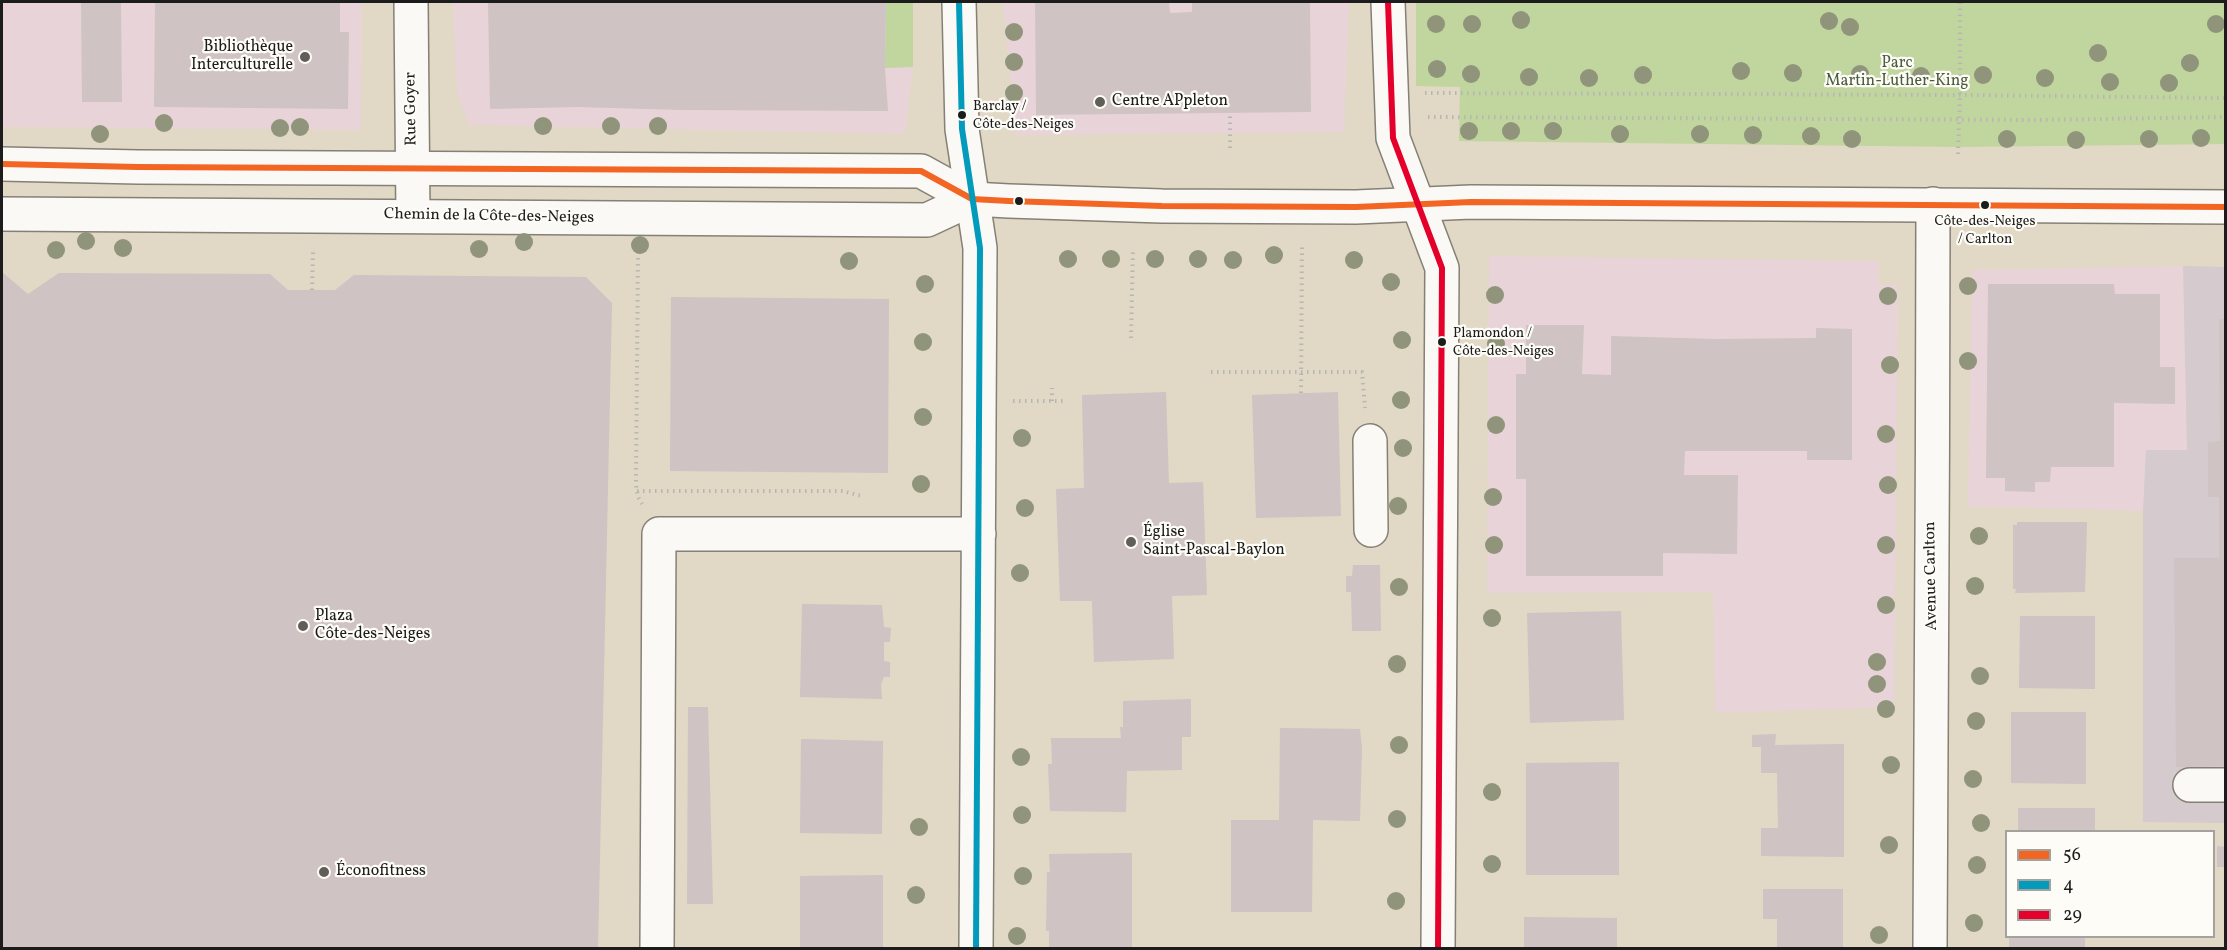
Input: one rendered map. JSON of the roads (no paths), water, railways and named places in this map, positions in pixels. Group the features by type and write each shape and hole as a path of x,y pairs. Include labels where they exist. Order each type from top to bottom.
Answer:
{"main road":[{"name":"Rue Goyer","path":"411,2 413,216"},
{"path":"959,2 962,129 980,248 976,948"},
{"path":"1388,2 1393,138 1442,268 1438,948"},
{"name":"Chemin de la Côte-des-Neiges","path":"2,164 921,171 972,199 1162,206 1356,207 1471,202 2226,207"},
{"name":"Chemin de la Côte-des-Neiges","path":"2,214 927,220 972,199"},
{"name":"Avenue Carlton","path":"1930,948 1933,658 1931,504 1933,204"},
{"path":"1367,429 1371,530"},
{"path":"657,948 658,534 979,534"},
{"path":"2190,784 2226,784"}],"place":[{"name":"Bibliothèque Interculturelle","path":"305,57"},
{"name":"Centre APpleton","path":"1100,102"},
{"name":"Barclay / Côte-des-Neiges","path":"962,115"},
{"name":"Côte-des-Neiges / Carlton","path":"1985,205"},
{"name":"Plamondon / Côte-des-Neiges","path":"1442,342"},
{"name":"Église Saint-Pascal-Baylon","path":"1131,542"},
{"name":"Plaza Côte-des-Neiges","path":"303,626"},
{"name":"Éconofitness","path":"324,872"}],"park label":[{"name":"Parc Martin-Luther-King","path":"1897,73"}]}
